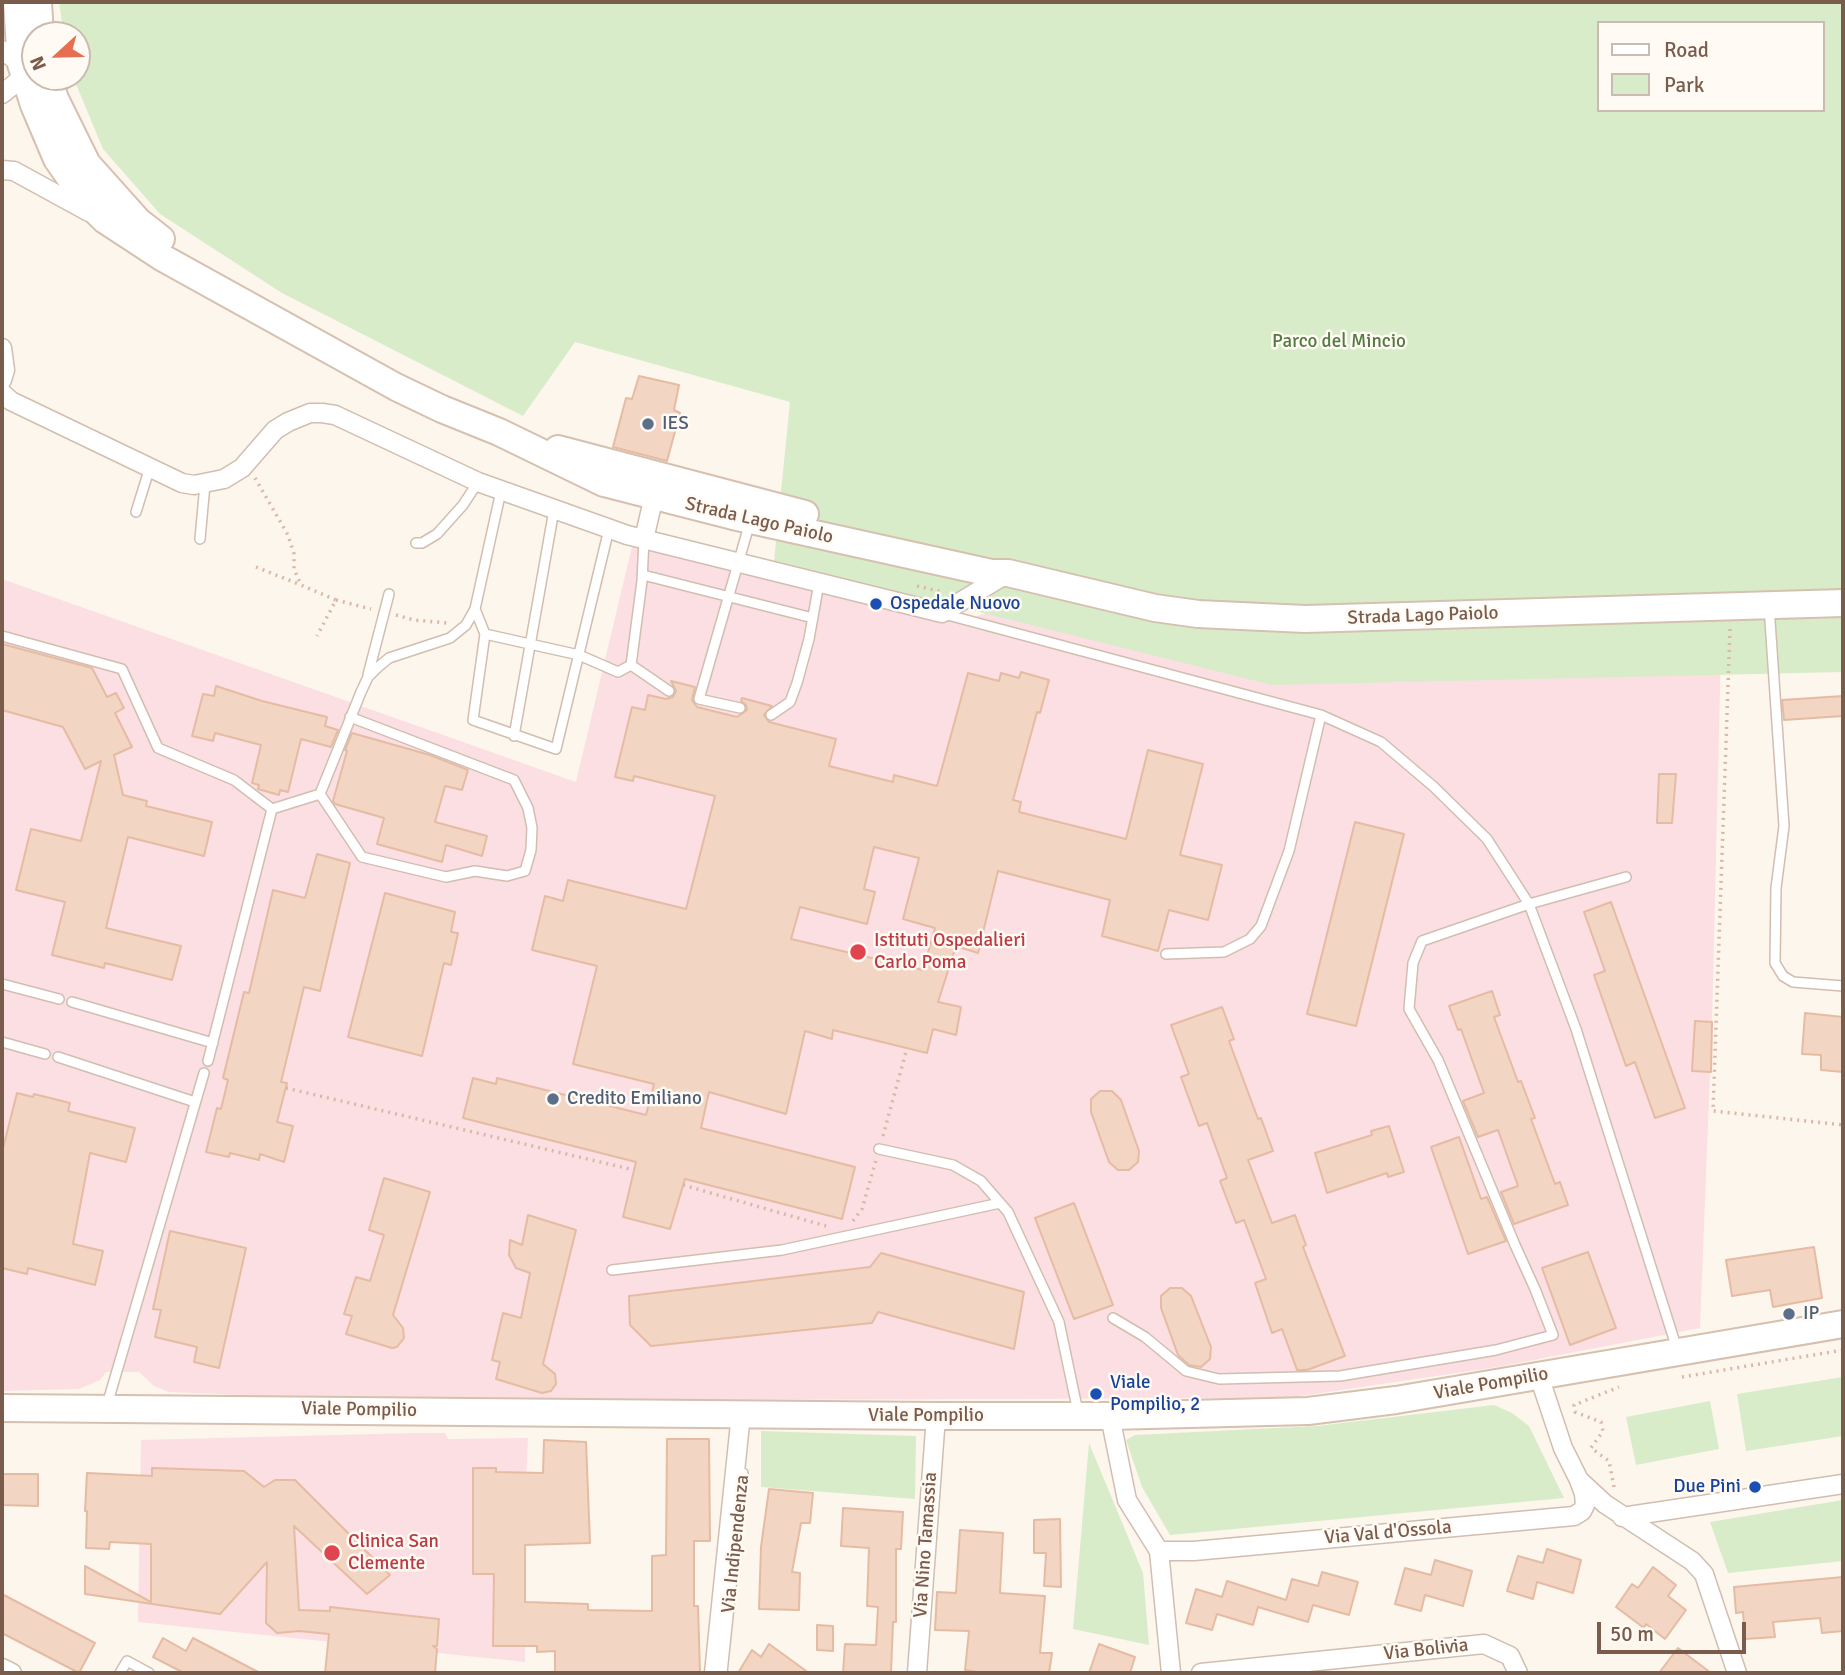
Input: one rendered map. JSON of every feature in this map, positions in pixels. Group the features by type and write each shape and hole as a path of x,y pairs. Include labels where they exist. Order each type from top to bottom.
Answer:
{"street":[{"path":"17,2 21,21"},
{"path":"38,2 39,21"},
{"path":"2,94 21,81"},
{"name":"Strada Lago Paiolo","path":"37,91 57,159 87,202 105,220 163,258 396,387 519,442 595,480 654,496 755,511 992,565 1008,573 1155,608 1198,614 1305,620 1843,603"},
{"name":"Strada Lago Paiolo","path":"43,91 87,164 138,221 225,291"},
{"path":"2,170 14,171 105,220"},
{"path":"2,348 5,370 2,380"},
{"path":"2,393 11,401 182,483 205,484 224,479 250,460 275,430 310,413 322,412 335,415 478,482 609,529 738,564 942,613 1008,573"},
{"name":"Strada Lago Paiolo","path":"519,442 627,466 755,511"},
{"path":"644,540 654,496"},
{"name":"Viale Pompilio","path":"2,1408 1110,1416 1343,1408 1539,1376 1679,1364 1843,1324"},
{"path":"1539,1376 1563,1448 1579,1480 1617,1513 1692,1561 1704,1574 1737,1673"},
{"name":"Via Indipendenza","path":"714,1673 745,1414"},
{"name":"Via Nino Tamassia","path":"917,1673 936,1416"},
{"path":"1110,1416 1127,1500 1159,1551 1171,1673"},
{"name":"Via Val d'Ossola","path":"1159,1551 1194,1551 1574,1516 1582,1511 1585,1505 1579,1480"},
{"path":"1617,1513 1843,1484"},
{"name":"Via Bolivia","path":"1201,1673 1484,1644 1510,1656 1518,1673"},
{"path":"2,1668 12,1673"}],"lane":[{"path":"136,512 150,467"},
{"path":"416,543 422,543 438,534 463,505 478,482"},
{"path":"200,539 205,484"},
{"path":"368,677 389,658 450,638 466,625 475,609 501,491"},
{"path":"514,736 554,510"},
{"path":"740,708 699,699 727,597 755,511"},
{"path":"475,609 485,634 473,720 556,749 609,529"},
{"path":"631,665 643,575 644,540"},
{"path":"643,575 813,618"},
{"path":"771,715 790,702 797,683 820,583"},
{"path":"2,636 122,669 158,748 234,780 272,809 320,794 368,677 389,594"},
{"path":"1769,605 1784,826 1776,888 1775,963 1783,976 1793,982 1843,986"},
{"path":"942,613 1321,715 1381,742 1434,786 1487,839 1529,904 1576,1029 1679,1364"},
{"path":"485,634 579,655 618,672 631,665"},
{"path":"631,665 668,691"},
{"path":"1166,954 1224,952 1250,939 1261,926 1289,851 1321,715"},
{"path":"320,794 362,858 446,877 475,872 507,876 525,872 531,850 532,828 528,808 514,780 350,718"},
{"path":"208,1062 272,809"},
{"path":"1113,1318 1145,1337 1186,1371 1219,1379 1340,1377 1496,1350 1553,1335 1438,1060 1409,1009 1413,963 1422,941 1529,904 1626,877"},
{"path":"2,984 59,999"},
{"path":"72,1002 213,1043"},
{"path":"2,1042 45,1054"},
{"path":"58,1057 195,1102"},
{"path":"107,1407 204,1073"},
{"path":"879,1149 953,1165 981,1181 1008,1212 1059,1322 1078,1416"},
{"path":"612,1270 782,1250 1000,1203"},
{"name":"Via Indipendenza","path":"722,1673 735,1565 745,1414"},
{"path":"120,1673 127,1661 149,1673"}],"path":[{"path":"250,460 256,479 288,535 301,585"},
{"path":"256,567 336,600 414,620 466,625"},
{"path":"918,586 944,592"},
{"path":"317,636 336,600"},
{"path":"1719,628 1730,628 1730,656 1713,1111 1843,1125"},
{"path":"853,1222 862,1209 907,1048"},
{"path":"286,1087 634,1170"},
{"path":"683,1185 829,1227"},
{"path":"1679,1364 1843,1350"},
{"path":"1617,1513 1609,1461 1591,1448 1603,1431 1601,1422 1575,1412 1574,1405 1628,1386"}],"shaded area":[{"name":"Istituti Ospedalieri Carlo Poma","path":"633,542 961,622 1017,602 1721,647 1712,1022 1700,1328 1497,1367 1287,1398 390,1401 169,1392 154,1386 139,1372 106,1372 100,1380 79,1389 2,1391 2,579 576,782"},
{"name":"Clinica San Clemente","path":"445,1433 448,1439 528,1438 524,1526 525,1662 138,1622 141,1440"}],"green space":[{"name":"Parco del Mincio","path":"59,2 1843,2 1843,672 1272,685 774,561 790,402 575,342 523,416 282,293 160,214 103,149 79,91 91,91 91,21 62,21"},
{"path":"1843,1377 1843,1436 1746,1451 1737,1394"},
{"path":"1710,1401 1719,1449 1636,1465 1626,1417"},
{"path":"1494,1405 1512,1413 1529,1426 1564,1498 1170,1535 1142,1487 1126,1440 1135,1435 1317,1426"},
{"path":"761,1431 916,1436 915,1499 761,1487"},
{"path":"1089,1443 1143,1573 1149,1645 1073,1629"},
{"path":"1843,1500 1843,1561 1728,1573 1710,1522"}],"building":[{"path":"639,376 679,385 674,410 680,413 667,461 613,447 626,398 632,399"},
{"path":"2,644 92,668 107,697 116,693 124,708 115,713 132,747 114,755 123,795 147,801 146,806 212,822 204,856 128,837 106,928 181,946 172,980 105,963 104,968 52,955 65,902 16,890 31,829 81,841 101,761 85,769 63,727 2,710"},
{"path":"1021,672 1049,680 1040,713 1037,712 1013,800 1021,802 1019,812 1126,839 1148,750 1203,764 1180,855 1222,865 1208,920 1169,910 1158,951 1102,936 1110,900 998,871 978,953 956,946 938,1002 961,1007 956,1035 933,1029 927,1053 833,1030 832,1039 805,1031 786,1114 709,1092 701,1128 855,1167 842,1219 685,1179 670,1229 623,1217 636,1162 463,1118 473,1078 496,1084 497,1078 646,1115 654,1084 573,1064 597,966 532,950 545,896 563,901 568,880 686,909 715,796 634,776 633,781 615,777 632,707 645,710 648,695 666,699 673,697 676,691 671,681 695,687 692,700 697,707 737,717 747,710 742,698 772,706 764,715 769,722 836,739 829,766 893,782 894,775 937,786 968,673 999,681 1001,673 1019,678","holes":["874,847 919,858 903,919 935,928 923,970 791,939 800,907 867,924 875,892 864,889"]},
{"path":"216,686 327,717 325,726 338,730 331,747 301,739 288,792 280,790 279,795 258,789 259,785 252,783 261,745 215,733 213,741 192,736 203,694 214,696"},
{"path":"1843,696 1843,716 1784,720 1782,700"},
{"path":"352,733 430,755 468,770 462,790 445,786 435,822 487,836 482,856 446,845 442,862 377,844 384,818 335,804 333,801 347,751 345,750"},
{"path":"1659,774 1676,774 1672,823 1657,823"},
{"path":"1355,822 1404,834 1356,1026 1307,1014"},
{"path":"317,854 350,863 320,991 304,987 281,1082 287,1083 277,1122 293,1126 284,1162 260,1154 259,1160 230,1153 229,1157 206,1152 217,1108 221,1109 228,1080 223,1078 244,992 249,993 273,890 305,898"},
{"path":"385,893 455,912 451,932 458,933 451,965 444,963 422,1056 348,1037"},
{"path":"1611,902 1685,1108 1655,1118 1635,1062 1626,1066 1594,975 1605,971 1584,912"},
{"path":"1492,991 1500,1015 1494,1017 1518,1082 1521,1081 1535,1118 1531,1119 1555,1184 1560,1182 1568,1205 1514,1224 1501,1192 1518,1186 1498,1130 1478,1137 1463,1101 1484,1093 1461,1029 1458,1030 1449,1006"},
{"path":"1222,1007 1234,1039 1229,1041 1273,1151 1248,1160 1272,1223 1295,1215 1306,1245 1303,1247 1345,1356 1307,1370 1297,1370 1282,1329 1272,1333 1255,1283 1266,1279 1244,1220 1236,1223 1220,1181 1227,1178 1207,1123 1199,1126 1181,1077 1189,1074 1171,1025"},
{"path":"1805,1013 1843,1017 1843,1072 1821,1070 1821,1055 1802,1054"},
{"path":"1695,1021 1712,1022 1711,1072 1692,1071"},
{"path":"1100,1091 1112,1091 1121,1100 1139,1151 1138,1162 1129,1170 1118,1170 1109,1162 1091,1112 1091,1099"},
{"path":"17,1093 33,1097 34,1094 70,1103 68,1111 135,1128 126,1162 90,1153 73,1244 103,1251 95,1285 28,1268 27,1274 2,1268 2,1152"},
{"path":"1389,1126 1404,1172 1388,1177 1387,1173 1327,1193 1315,1153 1372,1135 1371,1131"},
{"path":"1459,1137 1481,1199 1487,1197 1506,1241 1468,1254 1431,1147"},
{"path":"384,1178 430,1192 393,1315 403,1328 404,1338 397,1347 392,1348 346,1334 352,1316 344,1314 356,1277 370,1281 384,1235 369,1230"},
{"path":"1074,1203 1113,1305 1074,1319 1035,1218"},
{"path":"528,1215 576,1230 543,1364 555,1374 556,1384 551,1391 542,1393 496,1379 500,1362 492,1360 503,1313 521,1318 530,1273 516,1268 509,1255 510,1240 522,1245"},
{"path":"170,1231 246,1248 219,1368 194,1362 197,1347 155,1337 161,1310 153,1309"},
{"path":"1814,1247 1822,1298 1773,1307 1770,1290 1732,1296 1726,1260"},
{"path":"1588,1252 1616,1328 1570,1345 1542,1268"},
{"path":"881,1253 1024,1292 1014,1349 878,1312 872,1323 651,1346 630,1325 629,1296 870,1267"},
{"path":"1170,1288 1182,1288 1191,1296 1211,1347 1210,1359 1201,1367 1189,1365 1178,1355 1161,1308 1161,1296"},
{"path":"667,1439 709,1439 710,1541 694,1541 694,1606 698,1606 700,1673 555,1673 555,1651 537,1652 537,1646 493,1646 494,1574 473,1574 473,1468 496,1468 496,1472 543,1473 544,1440 586,1442 590,1543 525,1545 525,1602 588,1604 588,1610 652,1611 652,1556 666,1555"},
{"path":"152,1468 244,1471 264,1487 275,1480 295,1480 390,1575 367,1594 294,1526 299,1610 330,1611 330,1607 439,1619 437,1646 433,1646 437,1649 435,1673 325,1673 329,1634 299,1631 277,1633 266,1623 267,1562 220,1614 85,1594 85,1566 151,1602 151,1544 110,1542 109,1549 86,1548 85,1511 87,1473 152,1476"},
{"path":"2,1474 38,1474 38,1506 2,1505"},
{"path":"769,1489 813,1493 810,1523 801,1523 792,1572 800,1573 799,1610 759,1609 761,1547"},
{"path":"843,1508 903,1512 901,1549 896,1549 896,1622 893,1622 891,1673 843,1673 845,1644 876,1645 878,1607 867,1606 869,1548 841,1546"},
{"path":"1060,1519 1061,1587 1044,1586 1046,1553 1034,1553 1034,1520"},
{"path":"960,1530 1003,1533 1000,1593 1045,1596 1040,1653 1052,1653 1049,1673 983,1673 965,1670 969,1631 935,1630 937,1592 956,1593"},
{"path":"1547,1549 1581,1560 1573,1593 1537,1582 1533,1599 1507,1591 1518,1556 1543,1563"},
{"path":"1435,1560 1472,1571 1463,1606 1425,1595 1421,1611 1395,1604 1405,1568 1431,1575"},
{"path":"1653,1567 1676,1585 1668,1596 1686,1610 1665,1639 1646,1624 1644,1628 1616,1607 1632,1584 1638,1588"},
{"path":"1322,1572 1358,1582 1349,1615 1313,1605 1308,1622 1258,1607 1253,1625 1217,1614 1212,1630 1186,1623 1196,1589 1222,1597 1227,1581 1286,1600 1292,1579 1318,1586"},
{"path":"1843,1577 1843,1631 1822,1633 1820,1618 1773,1622 1775,1637 1745,1639 1743,1612 1736,1613 1734,1587"},
{"path":"2,1594 95,1643 79,1673 2,1633"},
{"path":"817,1625 833,1626 833,1651 817,1650"},
{"path":"163,1638 186,1651 193,1638 260,1673 184,1673 153,1657"},
{"path":"769,1644 809,1673 738,1673 752,1650 761,1657"},
{"path":"1099,1644 1135,1657 1130,1673 1089,1673"},
{"path":"1678,1648 1711,1673 1659,1673"}],"place":[{"name":"IES","path":"648,424"},
{"name":"Ospedale Nuovo","path":"876,604"},
{"name":"Istituti Ospedalieri Carlo Poma","path":"858,952"},
{"name":"Credito Emiliano","path":"553,1099"},
{"name":"IP","path":"1789,1314"},
{"name":"Viale Pompilio, 2","path":"1096,1394"},
{"name":"Due Pini","path":"1755,1487"},
{"name":"Clinica San Clemente","path":"332,1553"}]}
